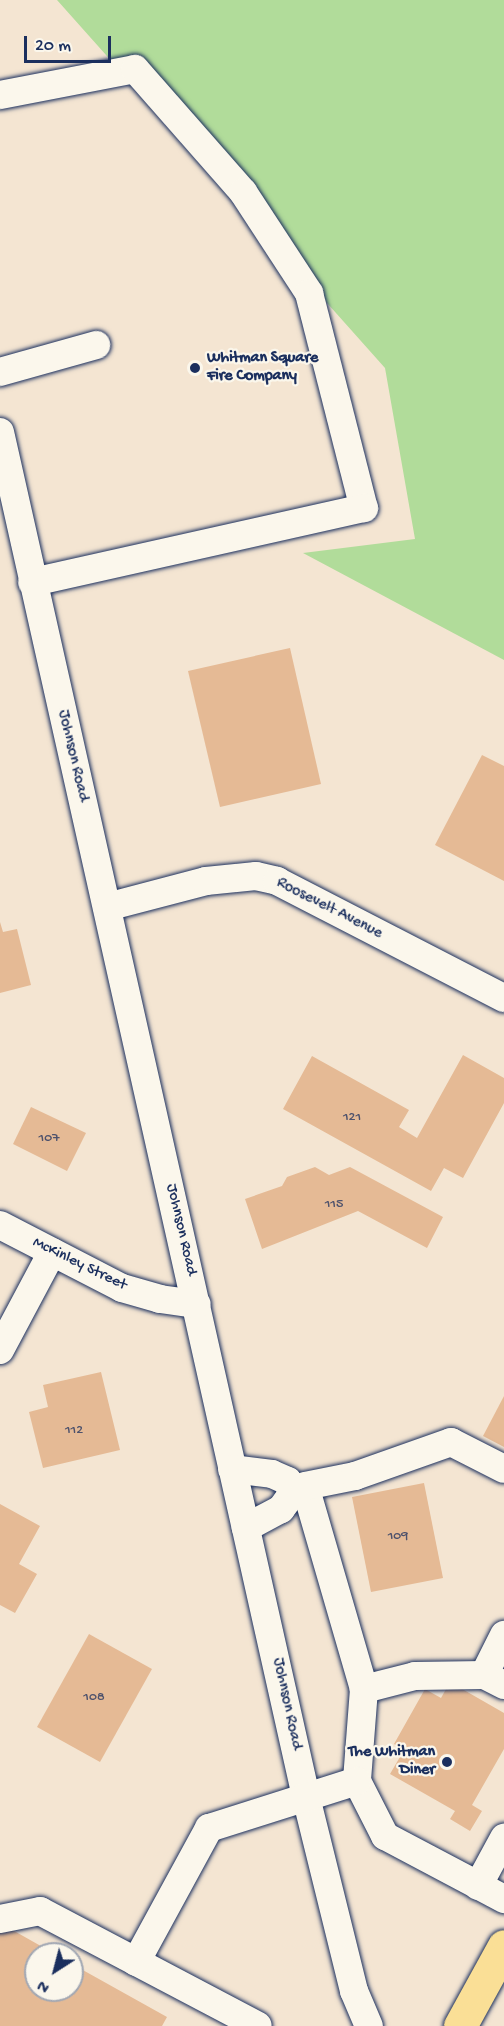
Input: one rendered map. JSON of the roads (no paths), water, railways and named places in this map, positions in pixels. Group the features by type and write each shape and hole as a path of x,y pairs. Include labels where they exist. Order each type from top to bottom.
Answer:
{"highway":[{"path":"460,2026 504,1946"}],"street":[{"path":"0,95 135,69 236,183 309,293 364,508 32,582"},
{"path":"0,372 96,345"},
{"name":"Johnson Road","path":"0,432 306,1797 354,1991 369,2026"},
{"name":"Roosevelt Avenue","path":"107,907 217,879 256,876 277,881 504,998"},
{"name":"McKinley Street","path":"0,1225 122,1288 160,1299 196,1304"},
{"path":"0,1350 52,1252"},
{"path":"246,1528 281,1509 298,1487 355,1476 451,1442 504,1469"},
{"path":"232,1469 272,1474 298,1487 364,1689 357,1781 385,1836 504,1899"},
{"path":"364,1689 415,1676 494,1680 504,1635"},
{"path":"136,1962 208,1828 357,1781"},
{"path":"478,1886 504,1838"},
{"path":"0,1919 40,1911 258,2026"}],"place":[{"name":"Whitman Square Fire Company","path":"195,368"},
{"name":"The Whitman Diner","path":"447,1762"}]}
